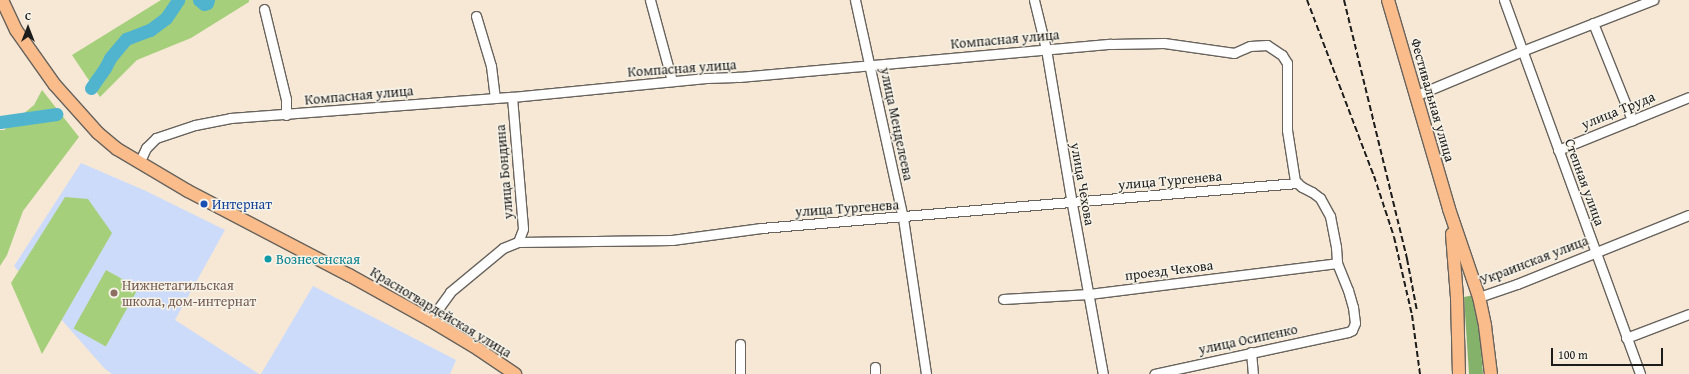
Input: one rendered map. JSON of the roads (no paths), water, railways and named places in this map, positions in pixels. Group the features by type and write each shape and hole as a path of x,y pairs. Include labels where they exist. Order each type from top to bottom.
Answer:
{"main road":[{"name":"Красногвардейская улица","path":"2,0 16,30 55,85 98,133 118,149 188,192 343,272 430,320 478,349 515,374"},
{"name":"Фестивальная улица","path":"1388,0 1449,208 1474,278 1486,326 1491,374"},
{"name":"Фестивальная улица","path":"1449,208 1455,254 1459,374"},
{"path":"1456,281 1468,276 1474,278"}],"street":[{"path":"650,0 672,81"},
{"name":"улица Менделеева","path":"855,0 903,218 926,374"},
{"name":"улица Чехова","path":"1034,0 1046,49 1072,204 1104,374"},
{"name":"Степная улица","path":"1504,0 1640,374"},
{"path":"1417,95 1522,51 1653,0"},
{"path":"264,9 286,99 286,115"},
{"path":"476,16 491,66 495,98"},
{"path":"1593,23 1632,120"},
{"name":"Компасная улица","path":"139,162 151,141 166,134 213,120 512,97 706,78 739,78 1046,49 1164,42 1211,48 1226,53 1234,53 1260,44 1267,45 1282,55 1287,63 1287,130 1294,176 1297,183"},
{"name":"улица Бондина","path":"512,97 524,229 518,242"},
{"name":"улица Труда","path":"1558,150 1689,97"},
{"path":"1297,183 1312,192 1325,206 1330,216 1336,247 1337,263"},
{"name":"улица Тургенева","path":"430,320 450,292 503,248 518,242 672,240 761,228 1072,204 1297,183"},
{"name":"Украинская улица","path":"1479,297 1517,284 1595,251 1689,215"},
{"name":"проезд Чехова","path":"1003,299 1090,294 1337,263"},
{"name":"улица Осипенко","path":"1154,374 1352,330 1355,323 1353,307 1344,276 1337,263"},
{"path":"1626,338 1689,314"},
{"path":"740,344 740,374"},
{"path":"1251,352 1253,374"}],"waterway":[{"path":"91,88 110,58 126,39 150,30 166,18 178,0"},
{"path":"199,0 204,4 207,3 208,0"},
{"path":"0,122 56,114"}],"railway":[{"path":"1307,0 1374,176 1394,237 1412,315 1420,374"},
{"path":"1344,0 1407,259 1417,311"}],"place":[{"name":"Интернат","path":"204,204"},
{"name":"Вознесенская","path":"268,259"},
{"name":"Нижнетагильская школа, дом-интернат","path":"114,293"}]}
